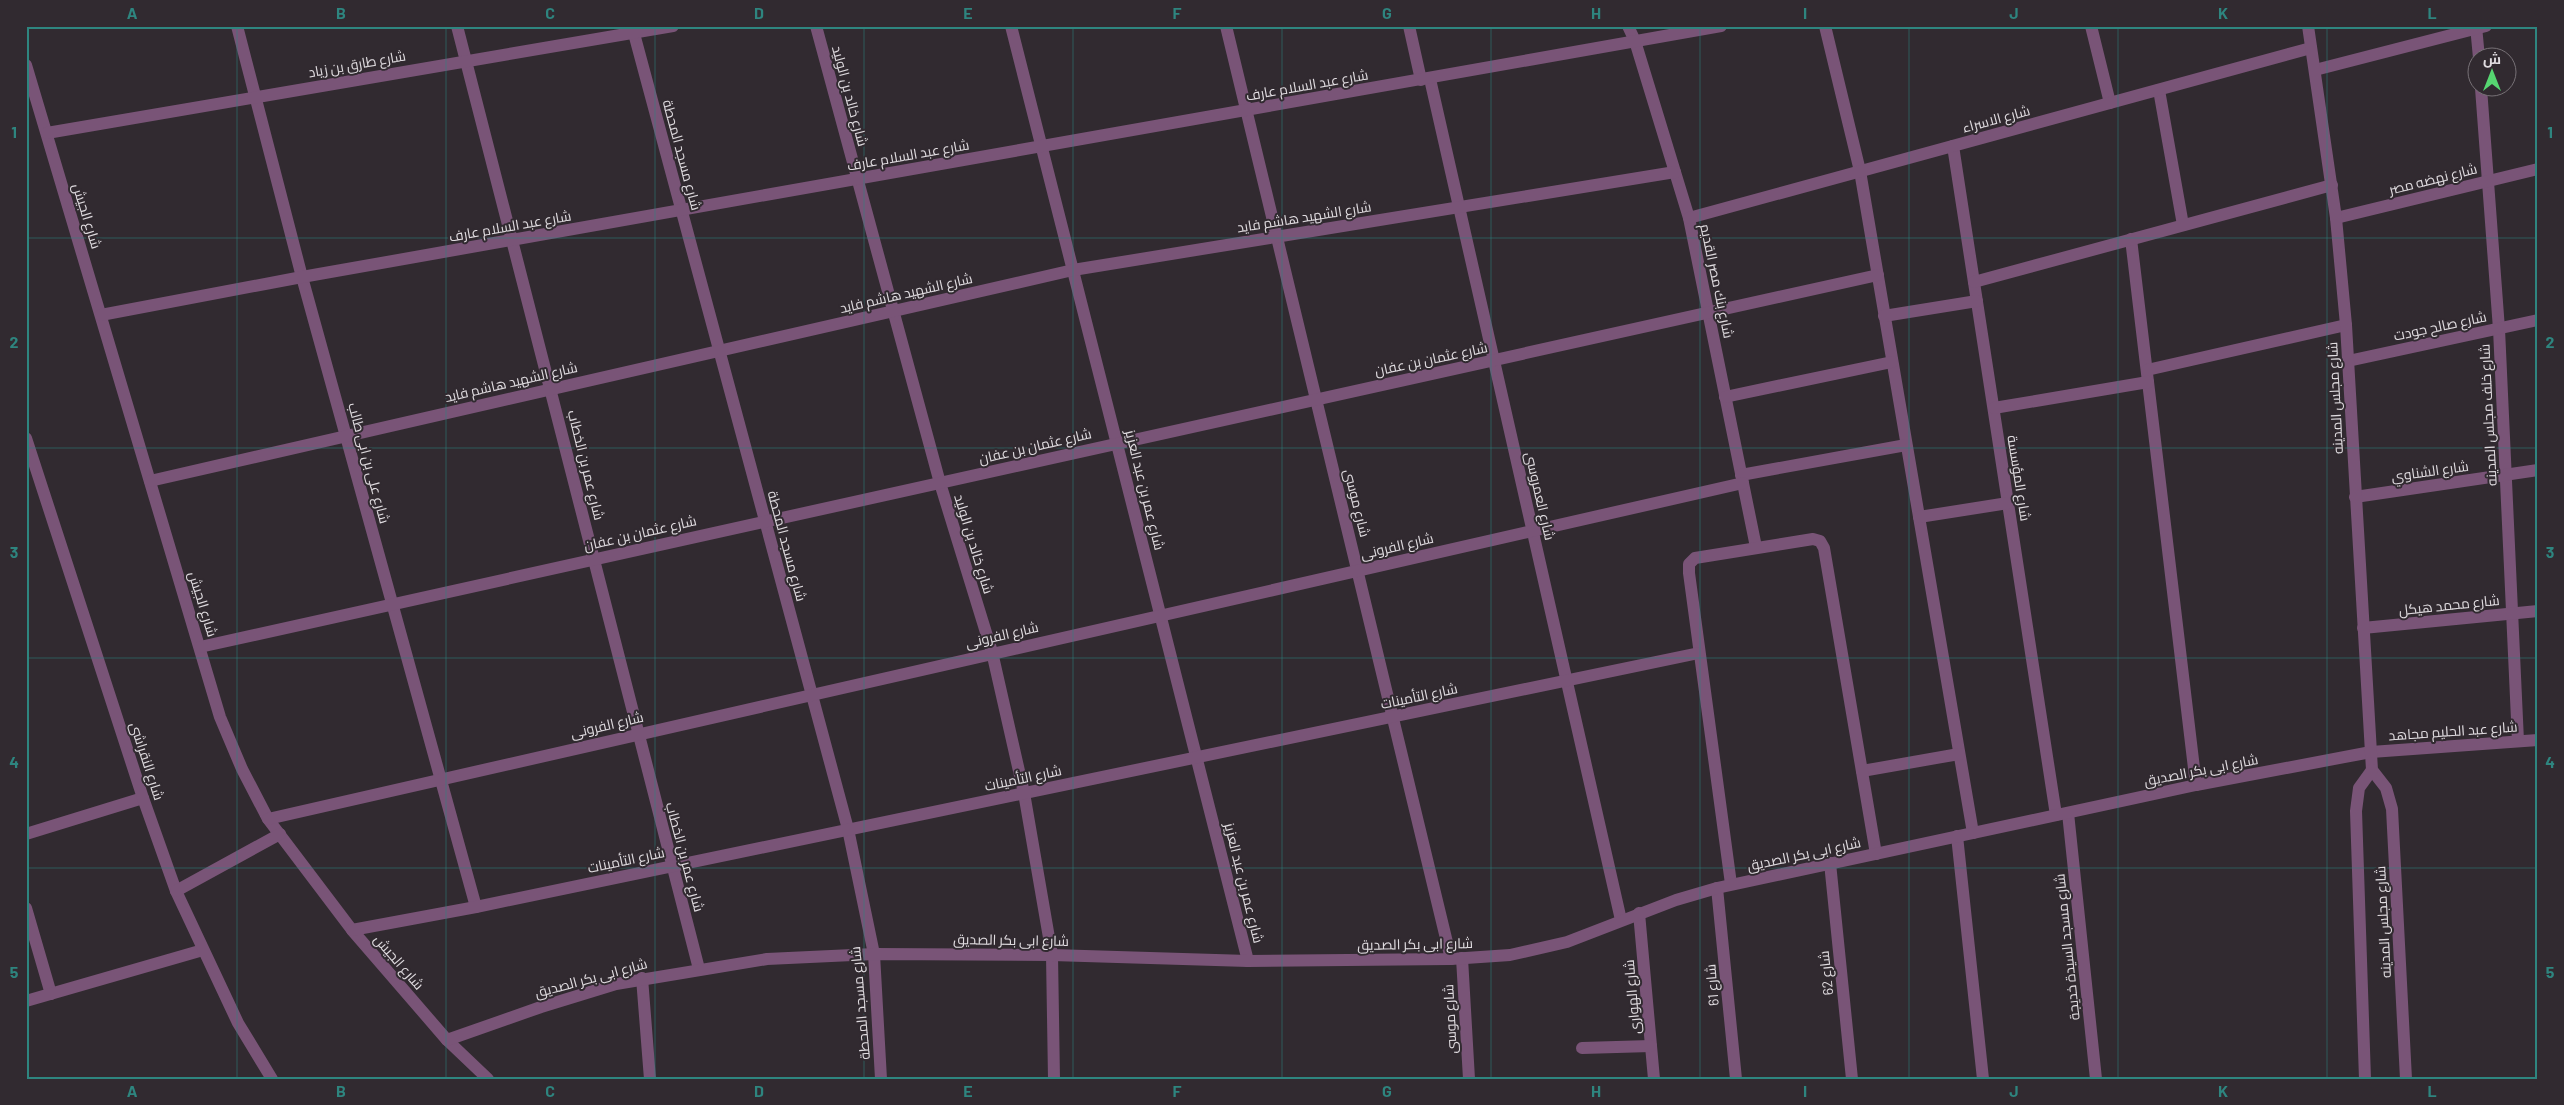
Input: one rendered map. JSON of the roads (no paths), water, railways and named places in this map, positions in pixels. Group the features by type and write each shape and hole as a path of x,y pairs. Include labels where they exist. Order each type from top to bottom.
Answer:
{"street":[{"name":"شارع على بن ابى طالب","path":"237,26 302,277 476,907"},
{"name":"شارع عمر بن الخطاب","path":"457,26 514,241 671,866 699,969"},
{"name":"شارع طارق بن زياد","path":"47,133 466,61 633,30 673,26"},
{"name":"شارع خالد بن الوليد","path":"816,26 940,483 992,652 1024,793 1052,956 1054,1079"},
{"name":"شارع عمر بن عبد العزيز","path":"1011,26 1248,961"},
{"name":"شارع موسى","path":"1226,26 1392,717 1456,958 1468,1079"},
{"name":"شارع العمروسى","path":"1409,26 1459,207 1621,920"},
{"name":"شارع بنك مصر القديم","path":"1628,26 1635,41 1689,218 1756,547"},
{"name":"شارع عبد السلام عارف","path":"101,315 302,277 514,241 1042,146 1246,112 1721,26"},
{"path":"1825,26 1860,171 1973,833"},
{"path":"2091,26 2110,103"},
{"name":"شارع مجلس المدينه","path":"2308,26 2332,185 2346,325 2372,770 2386,788 2392,810 2406,1079"},
{"path":"2315,70 2480,27 2479,48"},
{"name":"شارع مسجد المحطة","path":"633,30 848,829 874,954 881,1079"},
{"name":"شارع الاسراء","path":"1689,218 2311,48"},
{"name":"شارع الجيش","path":"26,65 220,717 242,769 268,819 352,930 447,1040 488,1079"},
{"path":"2159,90 2183,225"},
{"name":"شارع خلف مجلس المدينه","path":"2483,98 2490,181 2518,741"},
{"name":"شارع المؤسسة","path":"1953,146 2008,503 2062,814"},
{"name":"شارع نهضه مصر","path":"2336,218 2538,169"},
{"name":"شارع الشهيد هاشم فايد","path":"150,481 1073,270 1675,172"},
{"path":"1974,282 2332,185"},
{"path":"2131,239 2196,785"},
{"name":"شارع عثمان بن عفان","path":"200,647 392,603 1878,276"},
{"path":"1884,316 1977,301"},
{"name":"شارع صالح جودت","path":"2348,361 2538,320"},
{"path":"1994,408 2148,376 2346,325"},
{"path":"1725,397 1892,362"},
{"name":"شارع النقراشى","path":"26,438 143,798 176,891 238,1023 272,1079"},
{"name":"شارع الفرونى","path":"268,819 992,652 1532,531 1742,479 1906,445"},
{"name":"شارع الشناوي","path":"2355,497 2538,470"},
{"path":"1919,518 2008,503"},
{"path":"1731,884 1699,653 1689,564 1695,558 1813,538 1820,541 1824,548 1876,854"},
{"name":"شارع محمد هيكل","path":"2363,628 2538,611"},
{"name":"شارع التأمينات","path":"352,930 476,907 1699,653"},
{"name":"شارع عبد الحليم مجاهد","path":"2371,752 2538,740"},
{"name":"شارع ابى بكر الصديق","path":"447,1040 541,1007 642,978 766,959 874,954 1248,961 1510,956 1567,942 1639,913 1731,884 2196,785 2371,752"},
{"path":"1862,771 1959,754"},
{"name":"شارع مجلس المدينه","path":"2365,1079 2356,812 2359,788 2372,770"},
{"path":"26,834 143,798"},
{"name":"شارع مسجد السيدة خديجة","path":"2062,814 2096,1079"},
{"path":"176,891 280,834"},
{"path":"1957,836 1983,1079"},
{"name":"شارع 62","path":"1830,863 1852,1079"},
{"name":"شارع 61","path":"1718,888 1736,1079"},
{"path":"26,908 51,994"},
{"name":"شارع الهوارى","path":"1639,913 1654,1079"},
{"path":"26,1000 203,950"},
{"path":"642,978 650,1079"},
{"path":"1582,1048 1651,1046"}]}
